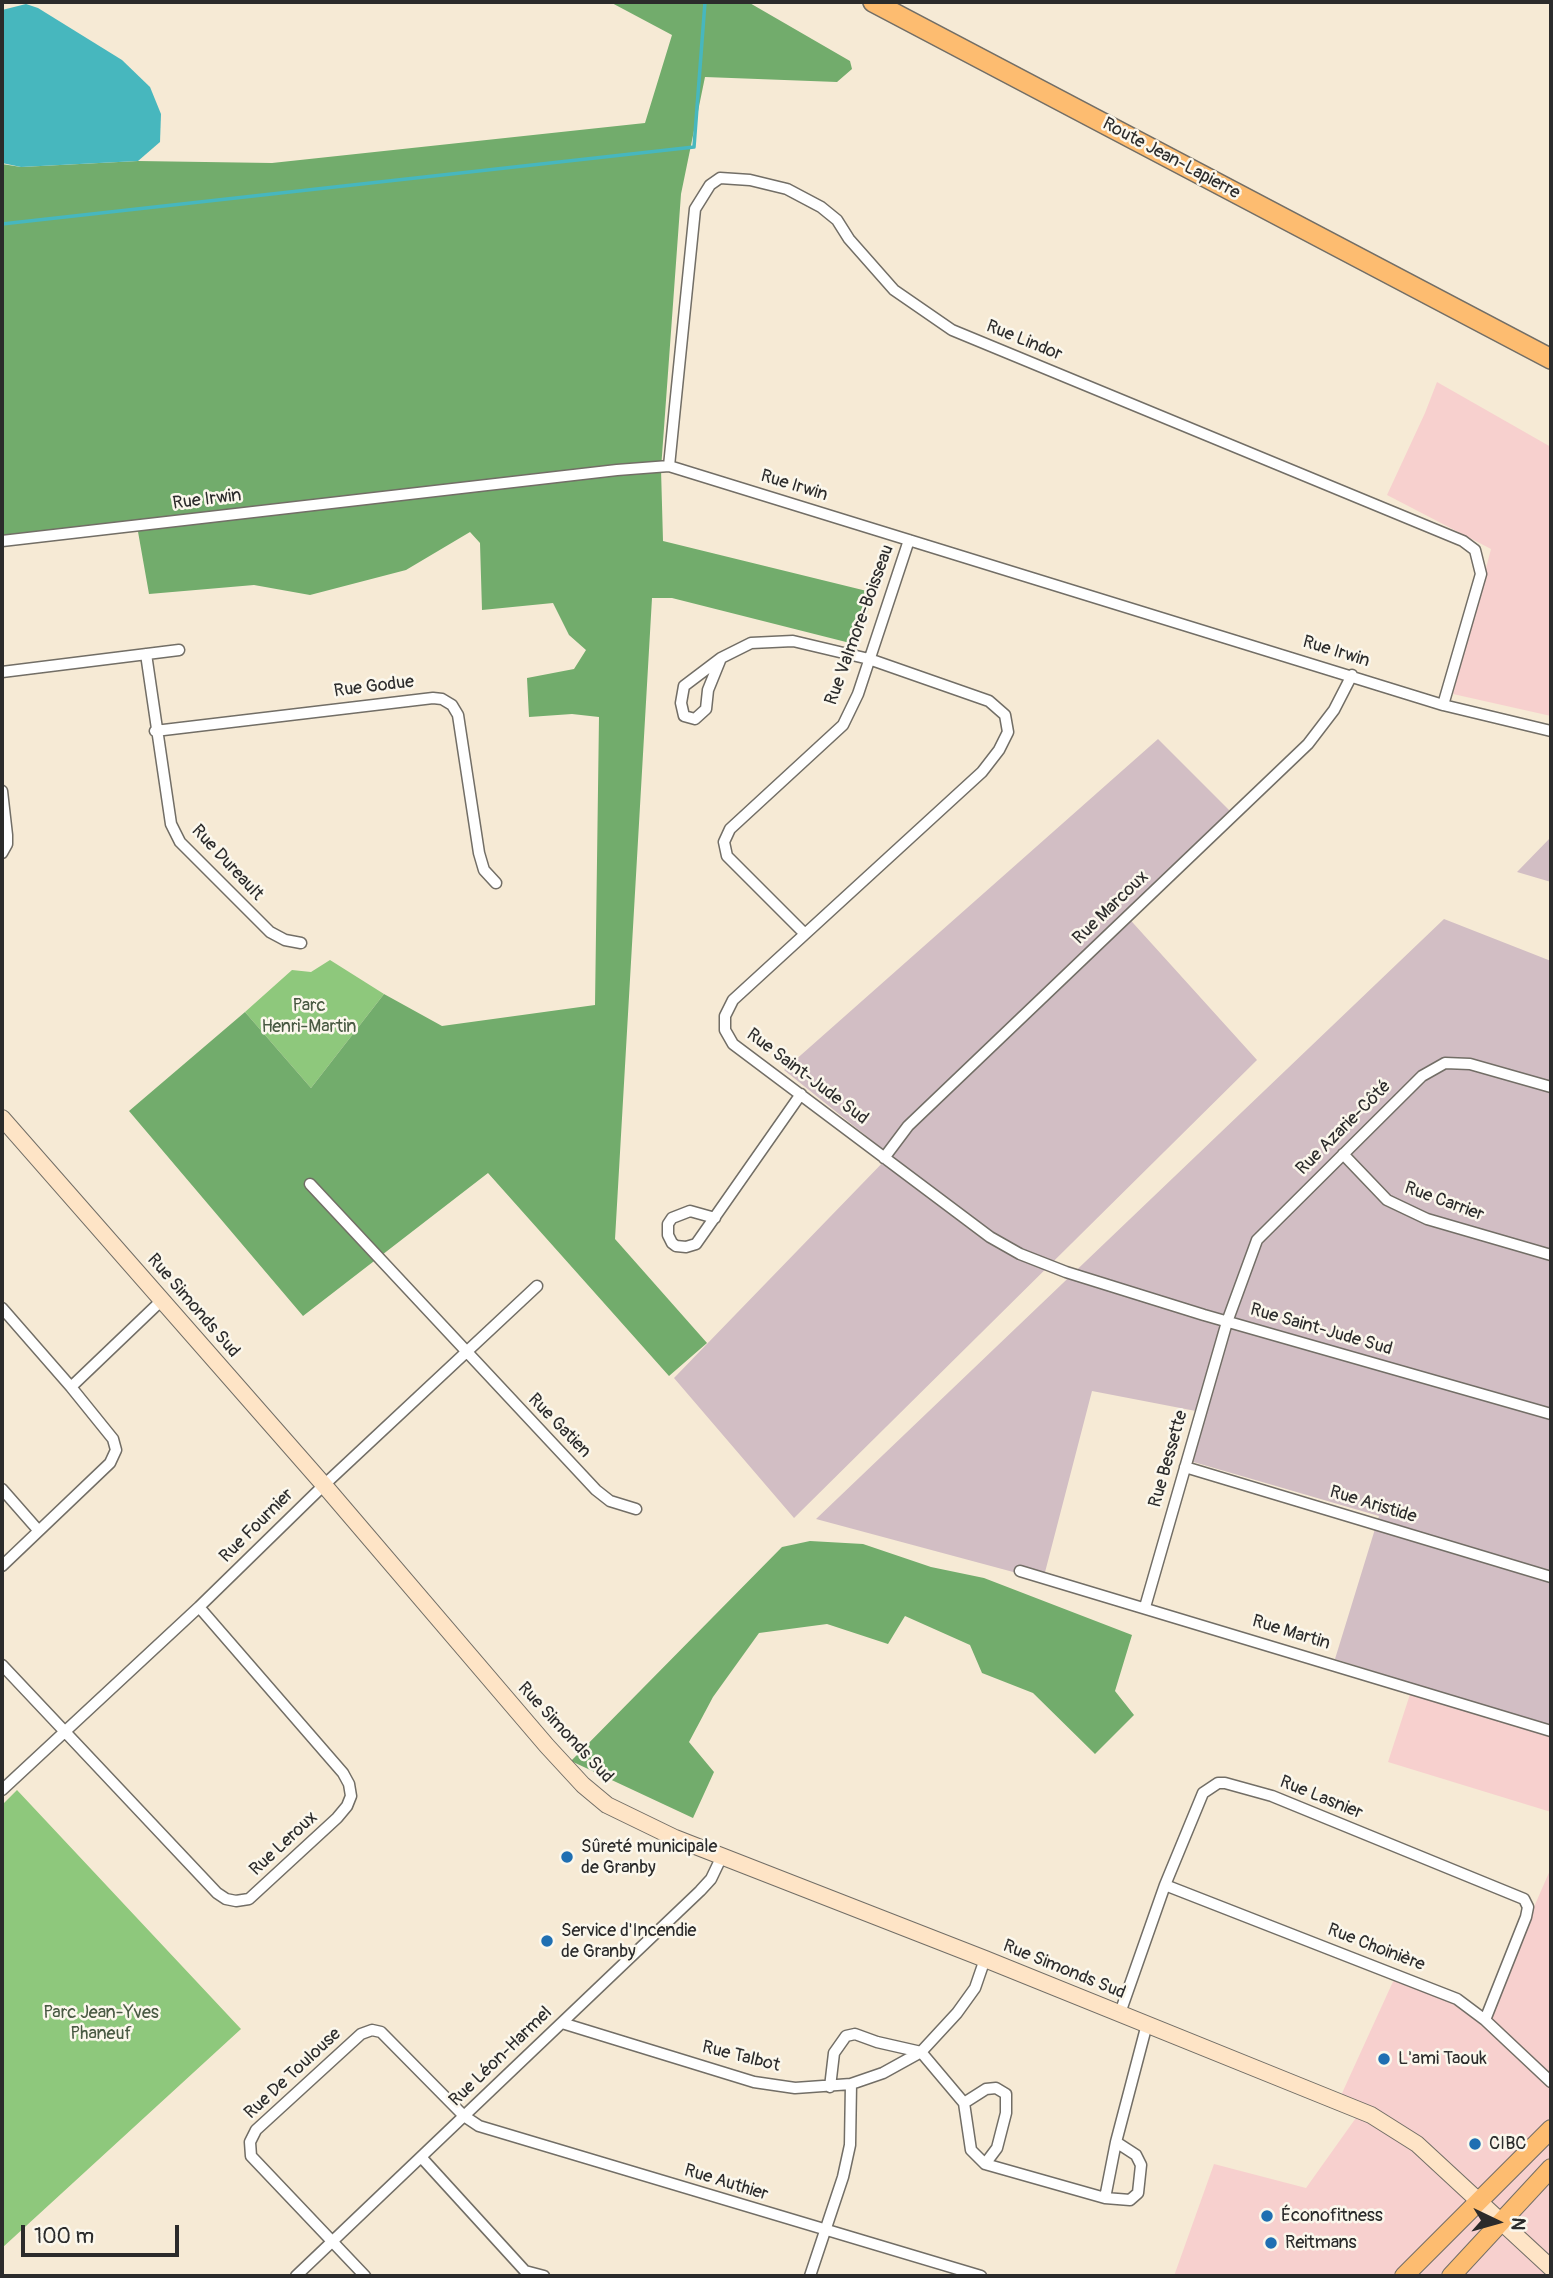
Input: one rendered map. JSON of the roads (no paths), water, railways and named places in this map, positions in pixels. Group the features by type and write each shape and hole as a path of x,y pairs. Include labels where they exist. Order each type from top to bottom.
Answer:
{"highway":[{"name":"Route Jean-Lapierre","path":"873,2 1551,359"},
{"name":"Route Jean-Lapierre","path":"1469,317 1551,365"}],"main road":[{"path":"1404,2276 1551,2129"},
{"path":"1451,2276 1551,2168"}],"street":[{"name":"Rue Lindor","path":"669,466 695,209 710,185 720,178 750,180 787,189 821,207 837,220 849,239 894,290 952,330 1469,545 1475,550 1481,574 1443,705"},
{"name":"Rue Irwin","path":"2,541 669,466 1443,705 1551,731"},
{"name":"Rue Valmore-Boisseau","path":"804,933 727,856 724,842 730,829 843,724 858,694 909,540"},
{"name":"Rue Saint-Jude Sud","path":"721,658 708,690 706,709 695,719 684,716 681,703 684,686 721,658 751,643 793,641 869,659 989,701 1004,715 1008,732 999,750 982,772 733,1000 725,1016 725,1030 733,1044 990,1237 1020,1254 1066,1272 1227,1322 1551,1415"},
{"path":"2,672 179,650"},
{"name":"Rue Dureault","path":"146,654 155,731 171,824 180,842 270,933 301,943"},
{"name":"Rue Marcoux","path":"884,1158 908,1126 1308,744 1334,710 1352,675"},
{"name":"Rue Godue","path":"155,731 442,699 452,705 458,716 479,853 484,870 496,883"},
{"path":"2,791 7,844 2,853"},
{"name":"Rue Azarie-Côté","path":"1227,1322 1257,1240 1422,1076 1445,1063 1470,1064 1551,1087"},
{"path":"715,1217 801,1094"},
{"name":"Rue Simonds Sud","path":"2,1118 324,1485 547,1746 583,1785 607,1805 722,1856 1371,2115 1417,2144 1551,2268"},
{"name":"Rue Carrier","path":"1343,1154 1387,1200 1427,1219 1551,1255"},
{"name":"Rue Gatien","path":"310,1184 596,1490 610,1501 636,1509"},
{"name":"Rue Fournier","path":"2,1790 200,1607 324,1485 537,1286"},
{"path":"71,1387 162,1300"},
{"path":"2,1308 113,1439 116,1450 110,1463 2,1566"},
{"name":"Rue Bessette","path":"1145,1607 1227,1322"},
{"name":"Rue Aristide","path":"1185,1466 1551,1577"},
{"path":"2,1489 38,1530"},
{"name":"Rue Martin","path":"1020,1571 1551,1731"},
{"name":"Rue Leroux","path":"2,1665 217,1893 236,1901 249,1899 342,1812 351,1796 349,1784 343,1773 200,1607"},
{"name":"Rue Lasnier","path":"1120,2014 1166,1885 1203,1793 1218,1783 1225,1783 1272,1796 1524,1899 1528,1907 1526,1917 1485,2020"},
{"name":"Rue Léon-Harmel","path":"296,2276 700,1891 711,1879 722,1856"},
{"name":"Rue Choinière","path":"1166,1885 1457,1999 1485,2020 1551,2082"},
{"name":"Rue Talbot","path":"562,2023 754,2082 795,2088 851,2084 883,2073 921,2052 957,2013 975,1988 985,1959"},
{"path":"1105,2198 1116,2142 1147,2024"},
{"name":"Rue De Toulouse","path":"365,2276 251,2156 250,2142 256,2130 361,2034 372,2030 381,2032 464,2116"},
{"path":"830,2087 834,2053 846,2036 855,2034 921,2052 964,2102 971,2150 985,2164 1105,2198 1130,2200 1138,2193 1141,2165 1136,2155 1116,2142"},
{"path":"810,2276 850,2145 851,2084"},
{"path":"964,2102 986,2089 996,2088 1006,2094 1006,2113 997,2148 985,2164"},
{"name":"Rue Authier","path":"464,2116 479,2126 981,2276"},
{"path":"421,2157 523,2273 544,2276"}],"water":[{"path":"26,4 38,8 122,60 150,87 161,114 160,142 138,161 21,167 2,163 2,10"}],"waterway":[{"path":"2,224 694,147 705,2"}],"place":[{"name":"Sûreté municipale de Granby","path":"567,1857"},
{"name":"Service d'Incendie de Granby","path":"547,1941"},
{"name":"L'ami Taouk","path":"1384,2059"},
{"name":"CIBC","path":"1475,2144"},
{"name":"Éconofitness","path":"1267,2216"},
{"name":"Reitmans","path":"1271,2243"}],"park label":[{"name":"Parc Henri-Martin","path":"309,1016"},
{"name":"Parc Jean-Yves Phaneuf","path":"101,2023"}]}
